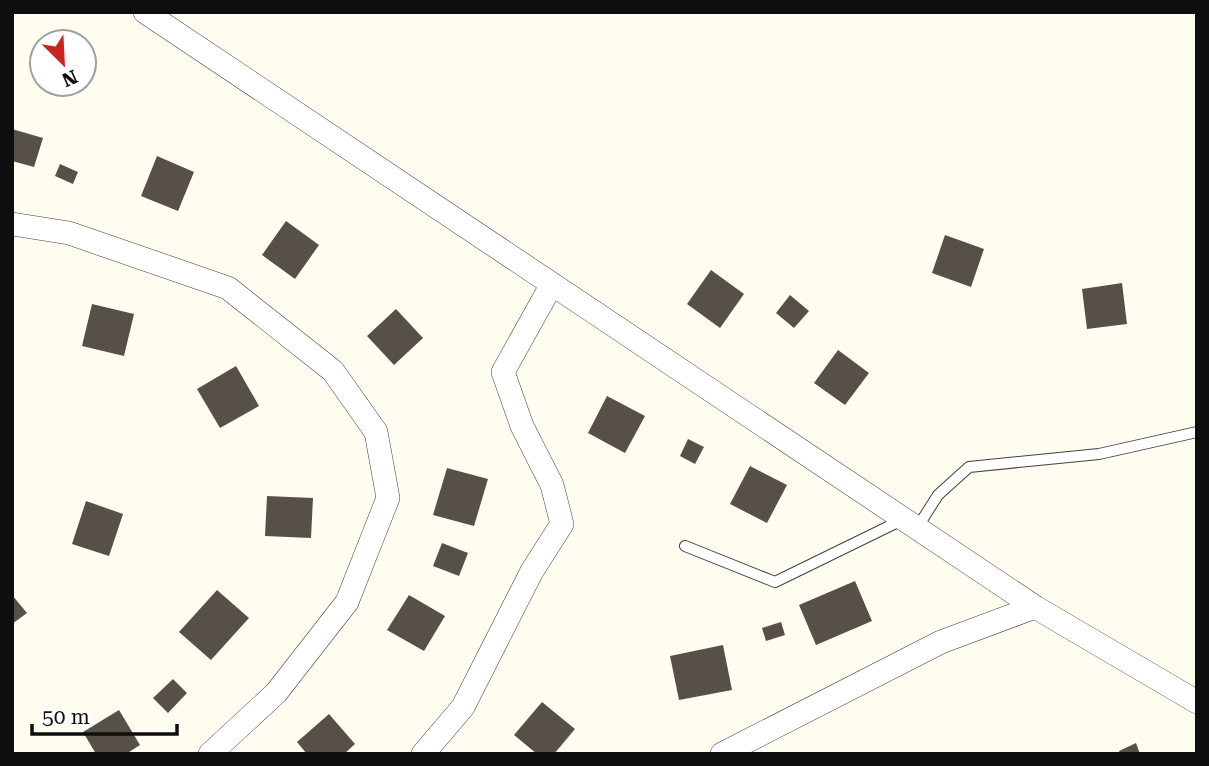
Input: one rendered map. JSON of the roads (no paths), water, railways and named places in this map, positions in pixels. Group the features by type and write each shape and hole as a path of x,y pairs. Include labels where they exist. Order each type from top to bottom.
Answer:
{"street":[{"path":"145,12 1035,607 1197,702"},
{"path":"12,224 69,233 228,288 333,371 376,432 388,498 346,602 276,693 210,754"},
{"path":"423,754 463,707 532,571 562,524 552,485 522,426 503,372 552,284"},
{"path":"722,754 942,642 1035,607"}],"lane":[{"path":"685,546 775,582 910,524 969,467 1099,454 1197,432"}]}
